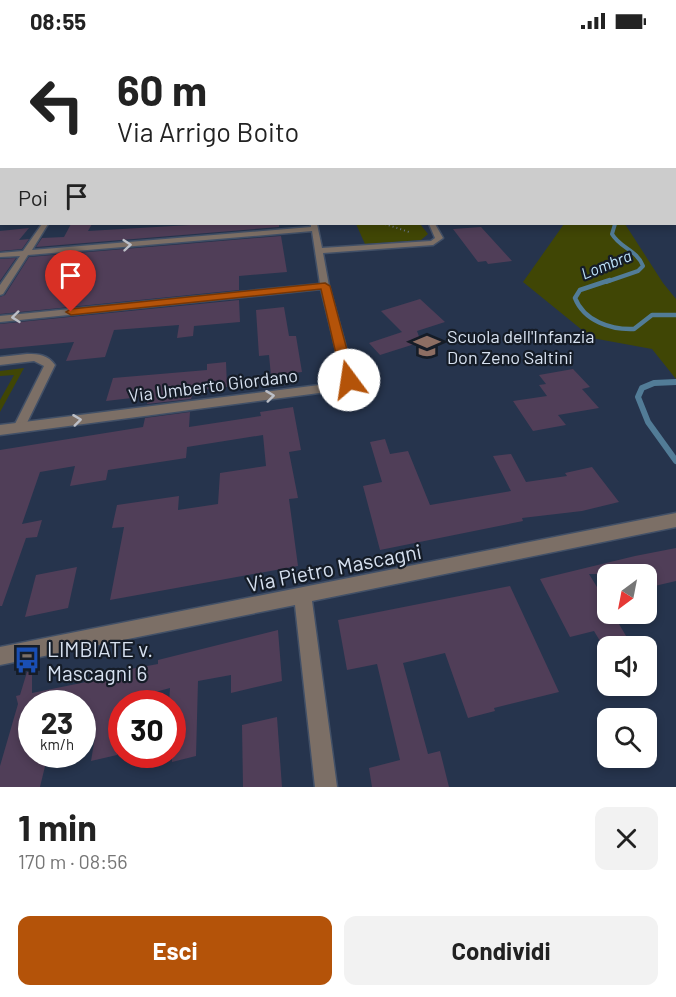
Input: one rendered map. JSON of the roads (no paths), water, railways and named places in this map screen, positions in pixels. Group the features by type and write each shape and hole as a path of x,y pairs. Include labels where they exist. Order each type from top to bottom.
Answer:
{"street":[{"path":"0,292 44,225"},
{"path":"319,251 433,243 439,238 432,225"},
{"path":"0,255 314,226 325,286 0,319"},
{"name":"Via Umberto Giordano","path":"19,428 338,387 349,380 325,286"},
{"path":"0,361 35,356 47,360 50,365 19,428 0,430"},
{"name":"Via Pietro Mascagni","path":"0,656 303,597 676,520"},
{"path":"303,597 326,787"}],"waterway":[{"name":"Lombra","path":"606,282 638,271 643,266 637,256 615,239 612,234 615,225"},
{"name":"Lombra","path":"610,280 580,290 575,298 585,313 599,322 616,328 634,329 652,315 676,315"},
{"name":"Lombra","path":"676,382 654,383 642,388 638,397 648,422 676,461"}],"place":[{"name":"Scuola dell'Infanzia Don Zeno Saltini","path":"427,346"},
{"name":"LIMBIATE v. Mascagni 6","path":"27,660"}]}
